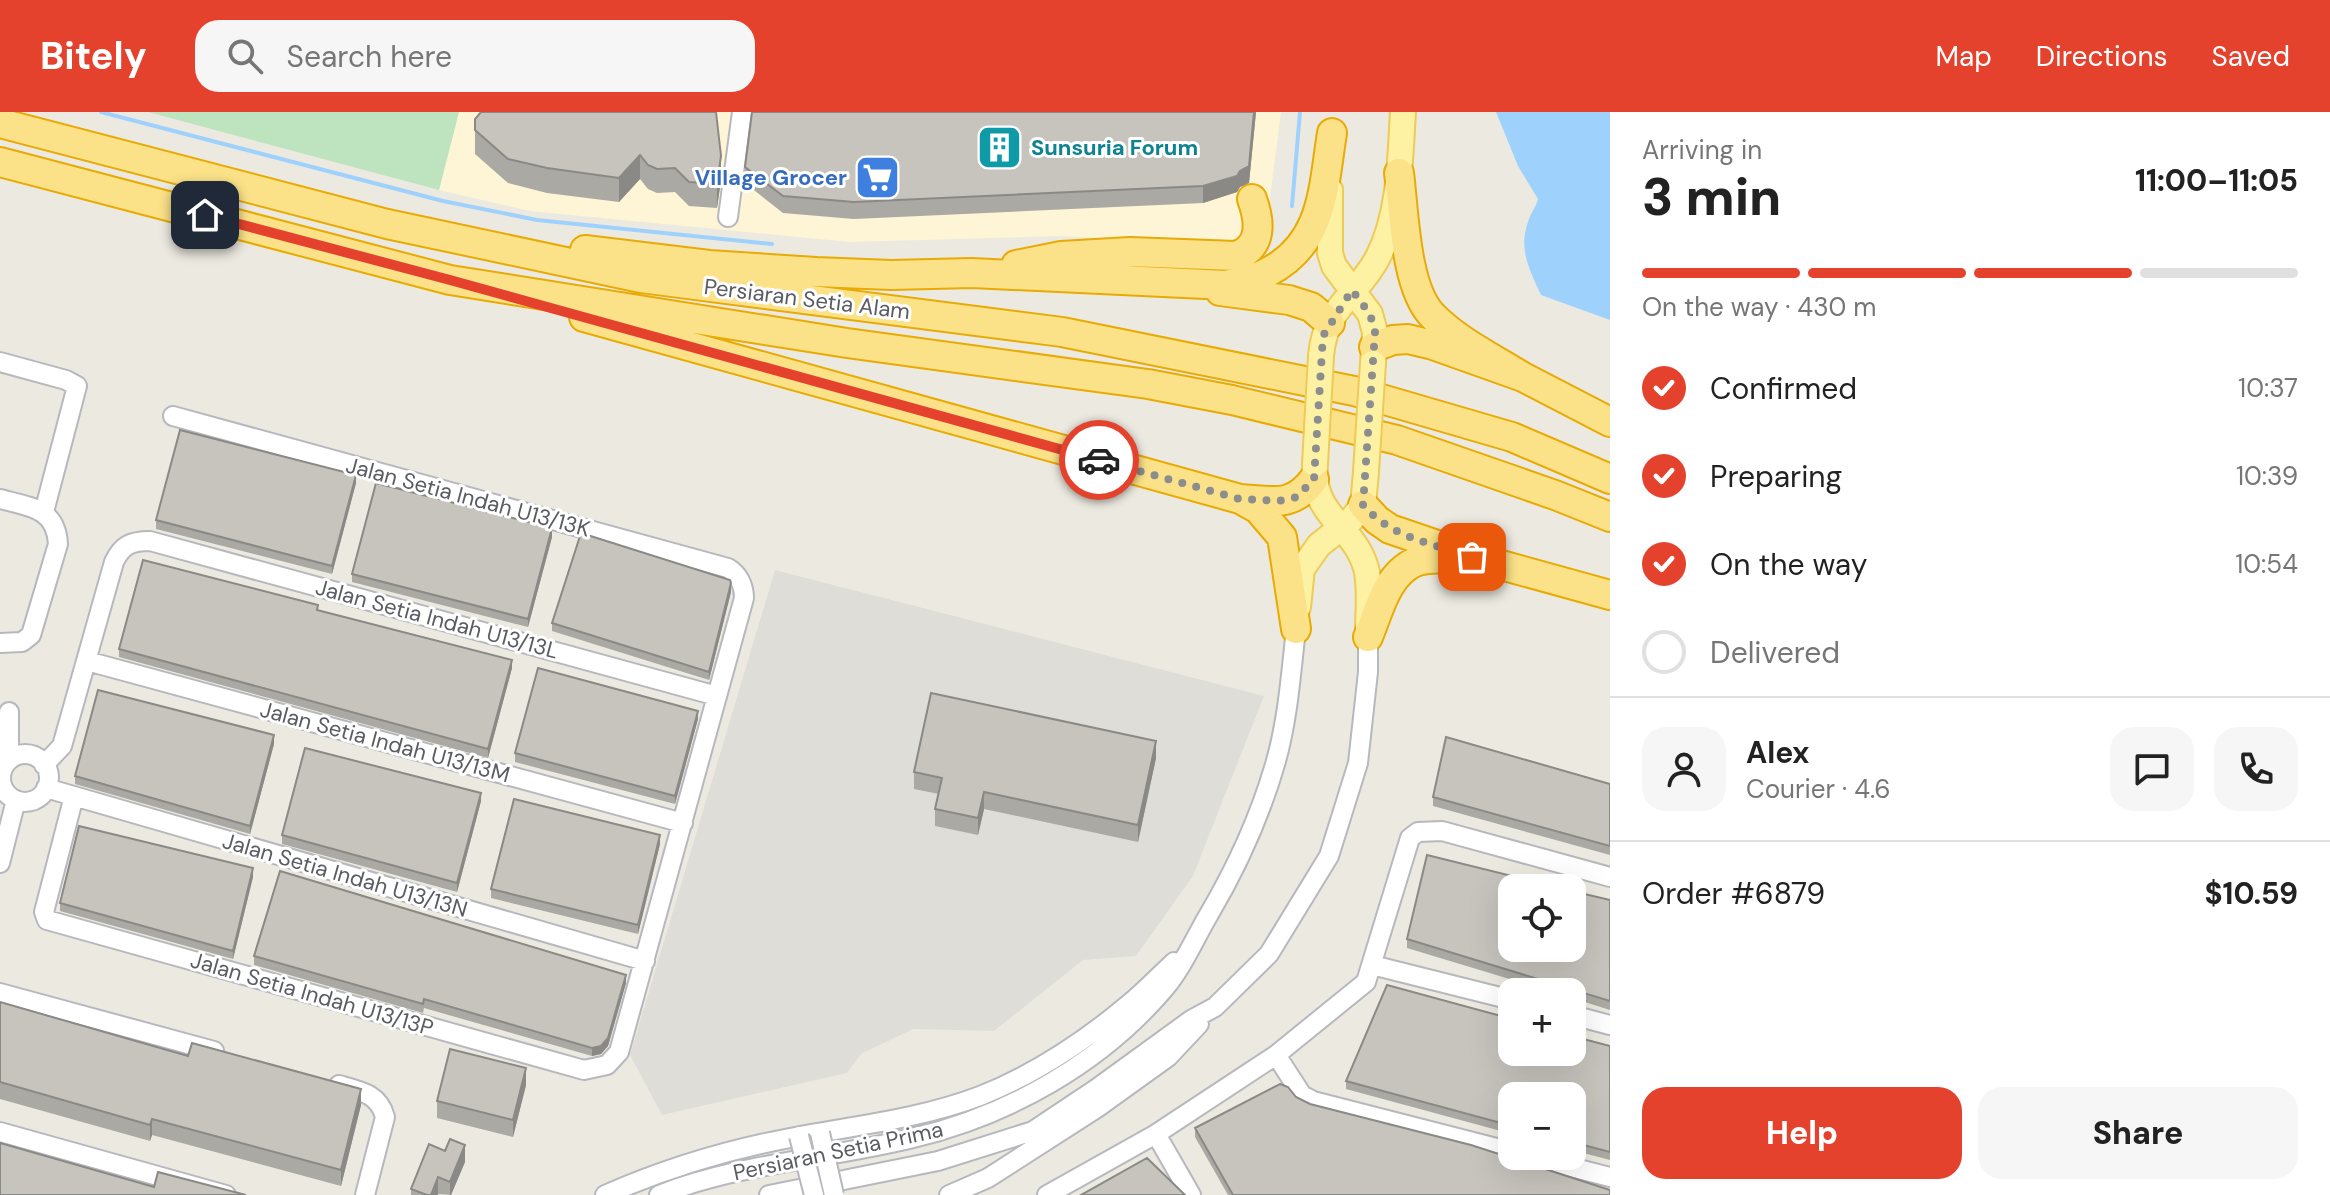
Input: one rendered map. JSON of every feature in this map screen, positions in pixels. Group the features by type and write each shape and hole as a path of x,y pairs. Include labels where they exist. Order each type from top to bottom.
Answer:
{"highway":[{"path":"8,112 360,204 387,224 709,265 891,275 972,273 1226,285 1267,273 1292,256 1307,239 1319,212 1333,123"},
{"name":"Persiaran Setia Alam","path":"0,123 387,224 641,278 1062,332 1354,391 1512,437 1610,479"},
{"name":"Persiaran Setia Alam","path":"0,162 450,280 847,343 1134,381 1232,400 1397,440 1610,517"},
{"path":"1399,173 1415,282 1429,313 1452,333 1523,377 1610,422"},
{"path":"972,273 1061,256 1130,252 1236,256 1246,253 1259,230 1252,199"},
{"path":"450,280 1240,499 1279,501 1297,497 1314,471"},
{"path":"1160,284 1289,300 1311,307 1330,323"},
{"path":"1374,355 1393,340 1408,339 1523,377"},
{"path":"1240,499 1258,509 1282,537 1296,629"},
{"path":"1363,505 1390,529 1472,557 1610,595"},
{"path":"1368,637 1391,583 1400,571 1417,561 1472,557"}],"main road":[{"path":"1368,637 1367,570 1357,547 1320,501 1314,471 1321,356 1323,336 1330,323 1380,255 1389,227 1399,173 1403,112"},
{"path":"1296,629 1302,569 1319,545 1352,519 1363,505 1366,472 1375,332 1370,314 1334,266 1330,253 1333,123"}],"street":[{"path":"728,217 742,112"},
{"path":"0,362 66,380 77,386 48,516"},
{"name":"Jalan Setia Indah U13/13K","path":"173,416 728,568 740,580 744,598 717,696"},
{"path":"0,499 48,516 57,531 55,558 31,635 22,642 0,643"},
{"name":"Jalan Setia Indah U13/13L","path":"87,661 114,562 121,548 138,541 156,543 717,696"},
{"name":"Persiaran Setia Prima","path":"659,1195 736,1172 913,1138 953,1126 1011,1103 1070,1073 1122,1033 1166,987 1225,886 1257,821 1277,759 1288,704 1296,629"},
{"name":"Persiaran Setia Prima","path":"769,1195 938,1161 1033,1131 1191,1020 1215,1007 1269,954 1329,856 1358,763 1368,672 1368,637"},
{"path":"44,765 62,746 87,661"},
{"name":"Jalan Setia Indah U13/13M","path":"87,661 683,823"},
{"path":"645,961 717,696"},
{"path":"9,712 9,760"},
{"path":"23,754 39,759 44,765 48,780 46,788 37,798 23,802 9,796 1,782 9,760 23,754"},
{"name":"Jalan Setia Indah U13/13N","path":"46,788 645,961"},
{"name":"Jalan Setia Indah U13/13P","path":"74,796 44,912 47,920 584,1070 599,1068 615,1059 645,961"},
{"path":"0,863 16,800"},
{"path":"1047,1195 1156,1134 1276,1055 1366,982 1410,838 1418,832 1442,831 1610,877"},
{"path":"605,1195 709,1157 799,1136 914,1116 980,1096 1034,1070 1129,1003 1189,949"},
{"path":"1372,965 1498,996"},
{"path":"0,993 234,1057"},
{"path":"949,1195 988,1178 1097,1108 1168,1057 1215,1007"},
{"path":"1586,1019 1610,1025"},
{"path":"1276,1055 1302,1095 1313,1101 1498,1148"},
{"path":"324,1081 369,1094 382,1106 385,1117 365,1195"},
{"path":"0,1132 226,1195"},
{"path":"820,1133 834,1195"},
{"path":"1156,1134 1191,1195"},
{"path":"799,1136 814,1195"},
{"path":"1583,1170 1610,1177"}],"shaded area":[{"path":"459,112 1281,112 1267,221 1239,246 1060,236 850,242 530,211 439,190"},
{"path":"775,570 1264,696 1193,876 1136,956 1083,960 994,1031 913,1029 861,1054 847,1073 662,1115 630,1055"}],"green space":[{"path":"148,112 459,112 439,190"}],"water":[{"path":"1496,112 1610,112 1610,320 1541,295 1527,260 1524,241 1538,199 1518,166"}],"building":[{"path":"481,112 716,112 721,156 717,184 689,182 675,168 657,169 648,165 640,155 619,178 508,159 475,130 475,119"},
{"name":"Sunsuria Forum","path":"752,112 1254,112 1249,166 1237,176 1203,186 854,202 783,196 745,167"},
{"path":"180,430 356,475 332,566 156,520"},
{"path":"376,483 552,528 528,619 352,574"},
{"path":"581,533 730,580 709,672 552,623"},
{"path":"143,560 318,605 317,610 512,660 488,749 119,649"},
{"path":"538,668 698,711 675,796 515,753"},
{"path":"98,690 274,735 250,826 75,776"},
{"path":"931,693 1156,741 1138,825 984,792 978,818 935,809 942,778 914,772"},
{"path":"1446,737 1610,784 1610,846 1433,797"},
{"path":"305,748 481,793 457,883 282,835"},
{"path":"514,799 660,835 638,925 491,889"},
{"path":"79,826 253,868 233,951 60,903"},
{"path":"1427,855 1504,874 1498,874 1498,962 1586,962 1586,894 1610,900 1610,1001 1586,994 1586,978 1535,978 1407,939"},
{"path":"280,871 626,975 608,1038 601,1046 592,1048 424,999 423,1004 254,956"},
{"path":"1387,985 1498,1015 1498,1066 1586,1066 1586,1040 1610,1046 1610,1152 1586,1146 1586,1082 1498,1082 1498,1122 1346,1081"},
{"path":"0,1002 188,1056 192,1043 361,1089 341,1170 152,1119 150,1125 0,1082"},
{"path":"450,1049 526,1068 513,1120 437,1101"},
{"path":"1280,1084 1310,1104 1498,1154 1498,1170 1548,1170 1610,1190 1610,1195 1233,1195 1195,1128"},
{"path":"450,1139 465,1145 450,1182 438,1177 431,1195 411,1189 429,1144 445,1151"},
{"path":"0,1143 154,1187 158,1172 246,1195 0,1195"},
{"path":"1147,1158 1185,1195 1081,1195"}],"waterway":[{"path":"101,112 443,201 537,220 772,244"},
{"path":"1292,206 1300,112"}],"way so far":[{"path":"1099,460 1240,499 1279,501 1297,497 1314,479 1323,336 1352,290 1370,314 1375,332 1363,505 1390,529 1472,557"}],"place":[{"name":"Sunsuria Forum","path":"1000,147"},
{"name":"Village Grocer","path":"878,177"}],"route":[{"path":"205,215 1099,460"}]}
